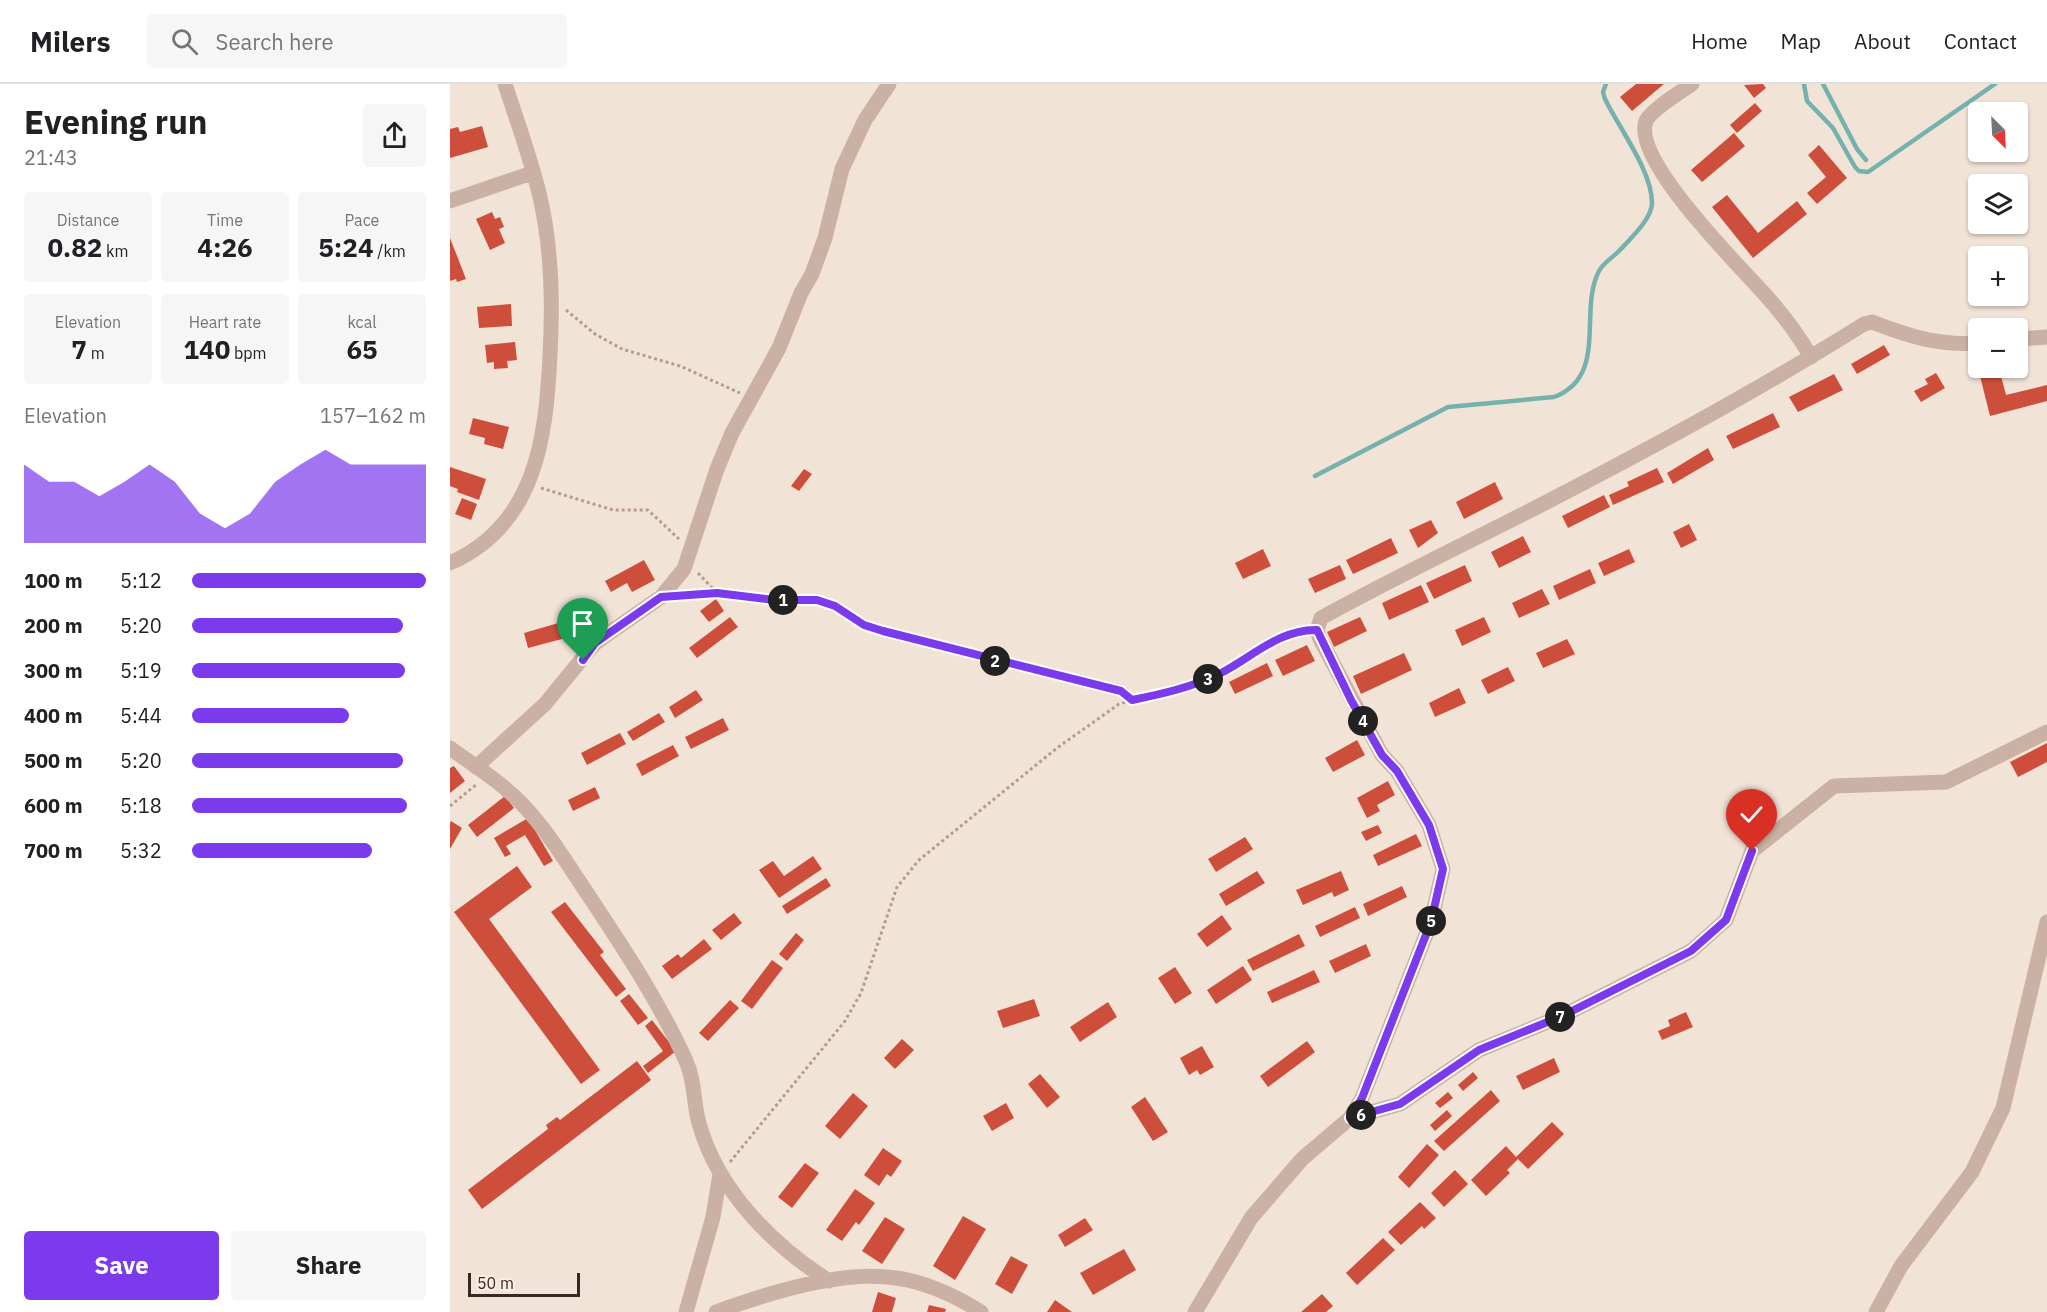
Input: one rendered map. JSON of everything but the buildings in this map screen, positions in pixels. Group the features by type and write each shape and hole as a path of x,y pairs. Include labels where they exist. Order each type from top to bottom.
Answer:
{"street":[{"path":"450,563 467,555 497,531 513,512 538,460 546,411 553,303 540,198 505,84"},
{"path":"482,771 545,704 595,643 661,597 684,569 717,469 750,397 779,348 801,293 812,274 825,238 842,169 865,120 888,84"},
{"path":"1692,84 1650,117 1645,133 1649,151 1682,201 1770,300 1811,357"},
{"path":"450,201 532,173"},
{"path":"1195,1312 1251,1218 1302,1160 1350,1118 1362,1098 1431,922 1443,869 1429,825 1397,771 1382,755 1351,700 1317,630 1322,618 1402,573 1539,506 1708,416 1872,322 1929,341 1955,345 1968,344"},
{"path":"2028,338 2047,337"},
{"path":"1350,1118 1400,1104 1479,1050 1562,1016 1691,951 1726,920 1752,851 1834,786 1946,782 2047,732"},
{"path":"450,748 482,771 522,805 541,828 620,942 657,1004 687,1062 692,1078 699,1124 720,1174 734,1195 779,1242 829,1281"},
{"path":"1876,1312 1901,1266 1972,1172 2003,1108 2047,922"},
{"path":"686,1312 713,1217 720,1174"},
{"path":"716,1312 829,1281 888,1277 930,1287 981,1312"}],"path":[{"path":"553,303 584,323 595,334 622,349 680,366 750,397"},
{"path":"527,484 613,510 648,510 689,551 700,577 717,593"},
{"path":"661,597 717,593 774,600 817,600 835,606 864,625 1121,691 1132,700"},
{"path":"720,1174 805,1073 845,1021 861,993 890,903 906,874 935,846 1057,748 1101,716 1132,700 1199,682 1242,662 1272,642 1303,629 1317,630"},
{"path":"450,806 482,771"}],"waterway":[{"path":"1315,476 1448,407 1554,397 1571,387 1581,374 1587,358 1593,287 1599,271 1639,229 1648,216 1652,203 1647,177 1605,99 1603,92 1606,84"},
{"path":"1804,84 1807,101 1833,128 1855,167 1859,171 1868,172 1995,84"},
{"path":"1823,84 1857,149 1866,160"}],"route":[{"path":"583,660 595,643 619,624 661,597 717,593 774,600 817,600 835,606 864,625 928,645 1121,691 1132,700 1162,694 1199,682 1242,662 1272,642 1294,632 1303,629 1317,630 1351,700 1382,755 1397,771 1429,825 1436,840 1443,869 1431,922 1362,1098 1350,1118 1400,1104 1479,1050 1562,1016 1691,951 1726,920 1752,851"}]}
